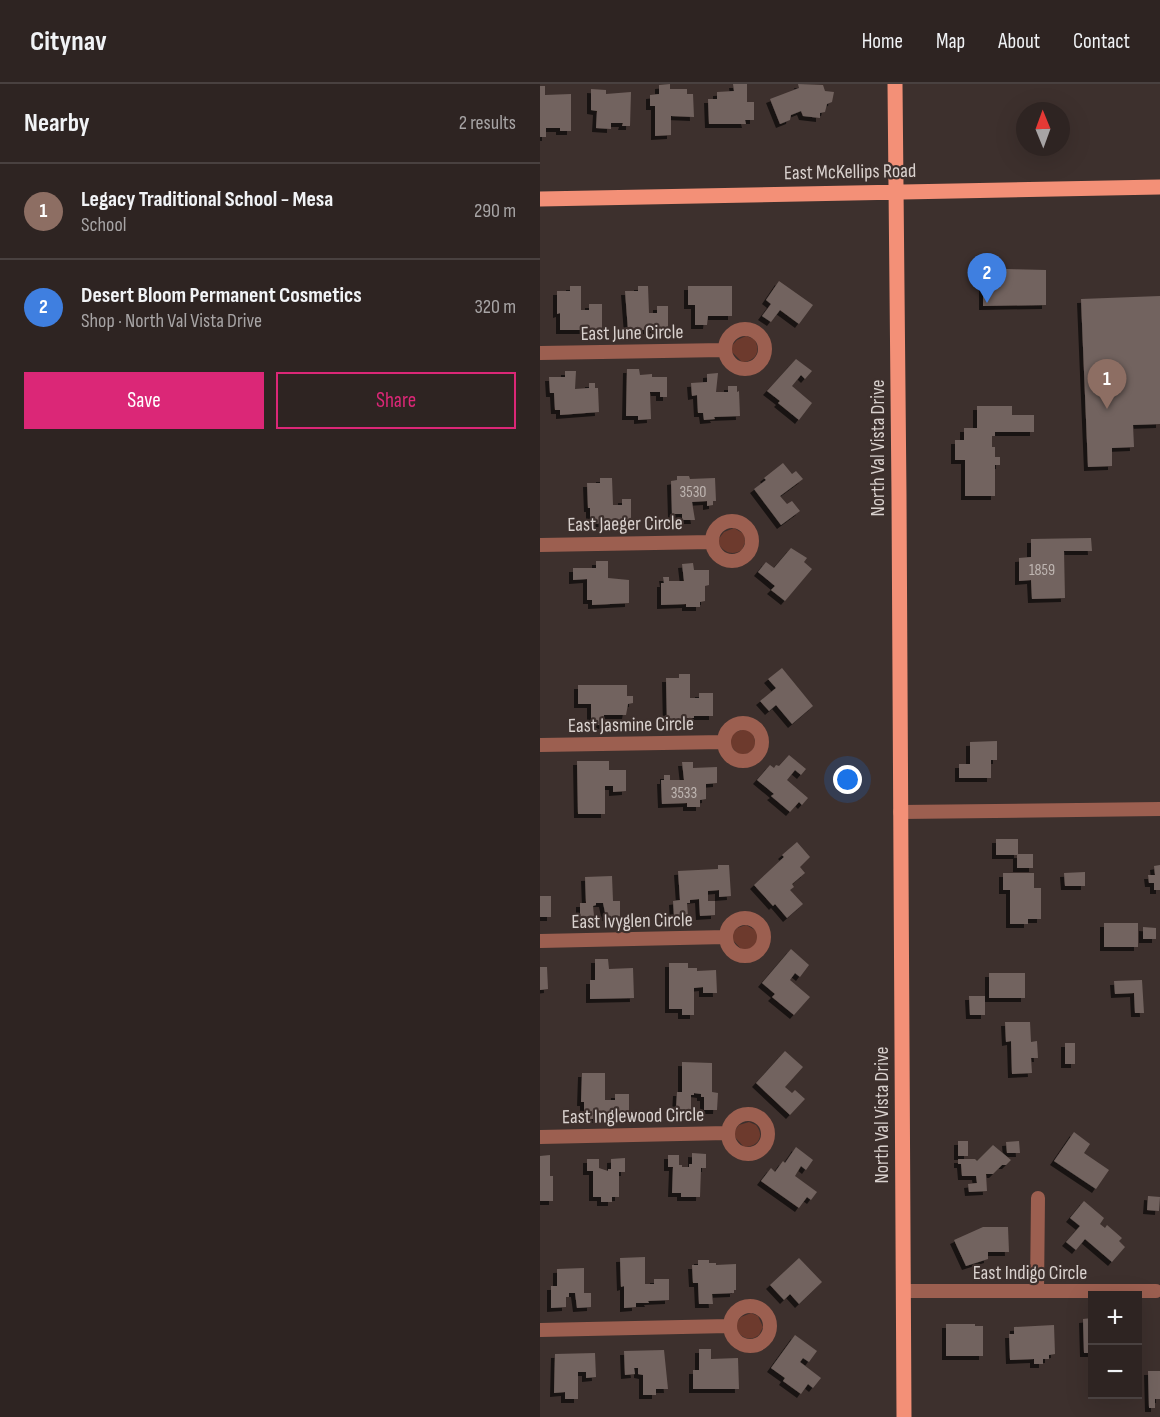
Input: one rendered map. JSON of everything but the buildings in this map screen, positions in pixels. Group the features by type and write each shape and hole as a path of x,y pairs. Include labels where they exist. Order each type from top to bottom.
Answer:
{"main road":[{"name":"North Val Vista Drive","path":"895,84 904,1417"},
{"name":"East McKellips Road","path":"540,200 1160,187"}],"street":[{"name":"East June Circle","path":"540,353 724,350"},
{"name":"East Jaeger Circle","path":"540,545 712,542"},
{"name":"East Jasmine Circle","path":"540,746 723,742"},
{"path":"900,812 1160,809"},
{"name":"East Ivyglen Circle","path":"540,941 726,938"},
{"name":"East Inglewood Circle","path":"540,1137 727,1133"},
{"path":"1037,1291 1038,1198"},
{"name":"East Indigo Circle","path":"903,1291 1156,1292"},
{"path":"540,1330 729,1326"}],"shaded area":[{"path":"746,336 754,339 757,352 754,358 742,362 729,349 737,340"},
{"path":"734,528 744,534 745,542 742,550 731,553 721,548 717,541 724,532"},
{"path":"744,729 754,736 755,745 748,753 739,755 727,742 734,733"},
{"path":"746,925 757,931 758,939 753,948 742,950 730,937 737,928"},
{"path":"749,1122 759,1129 760,1137 753,1145 744,1147 732,1134 739,1125"},
{"path":"751,1313 758,1316 763,1327 759,1335 748,1338 738,1333 734,1326 741,1317"}],"place":[{"name":"Desert Bloom Permanent Cosmetics","path":"987,303"},
{"name":"Legacy Traditional School - Mesa","path":"1107,409"}]}
